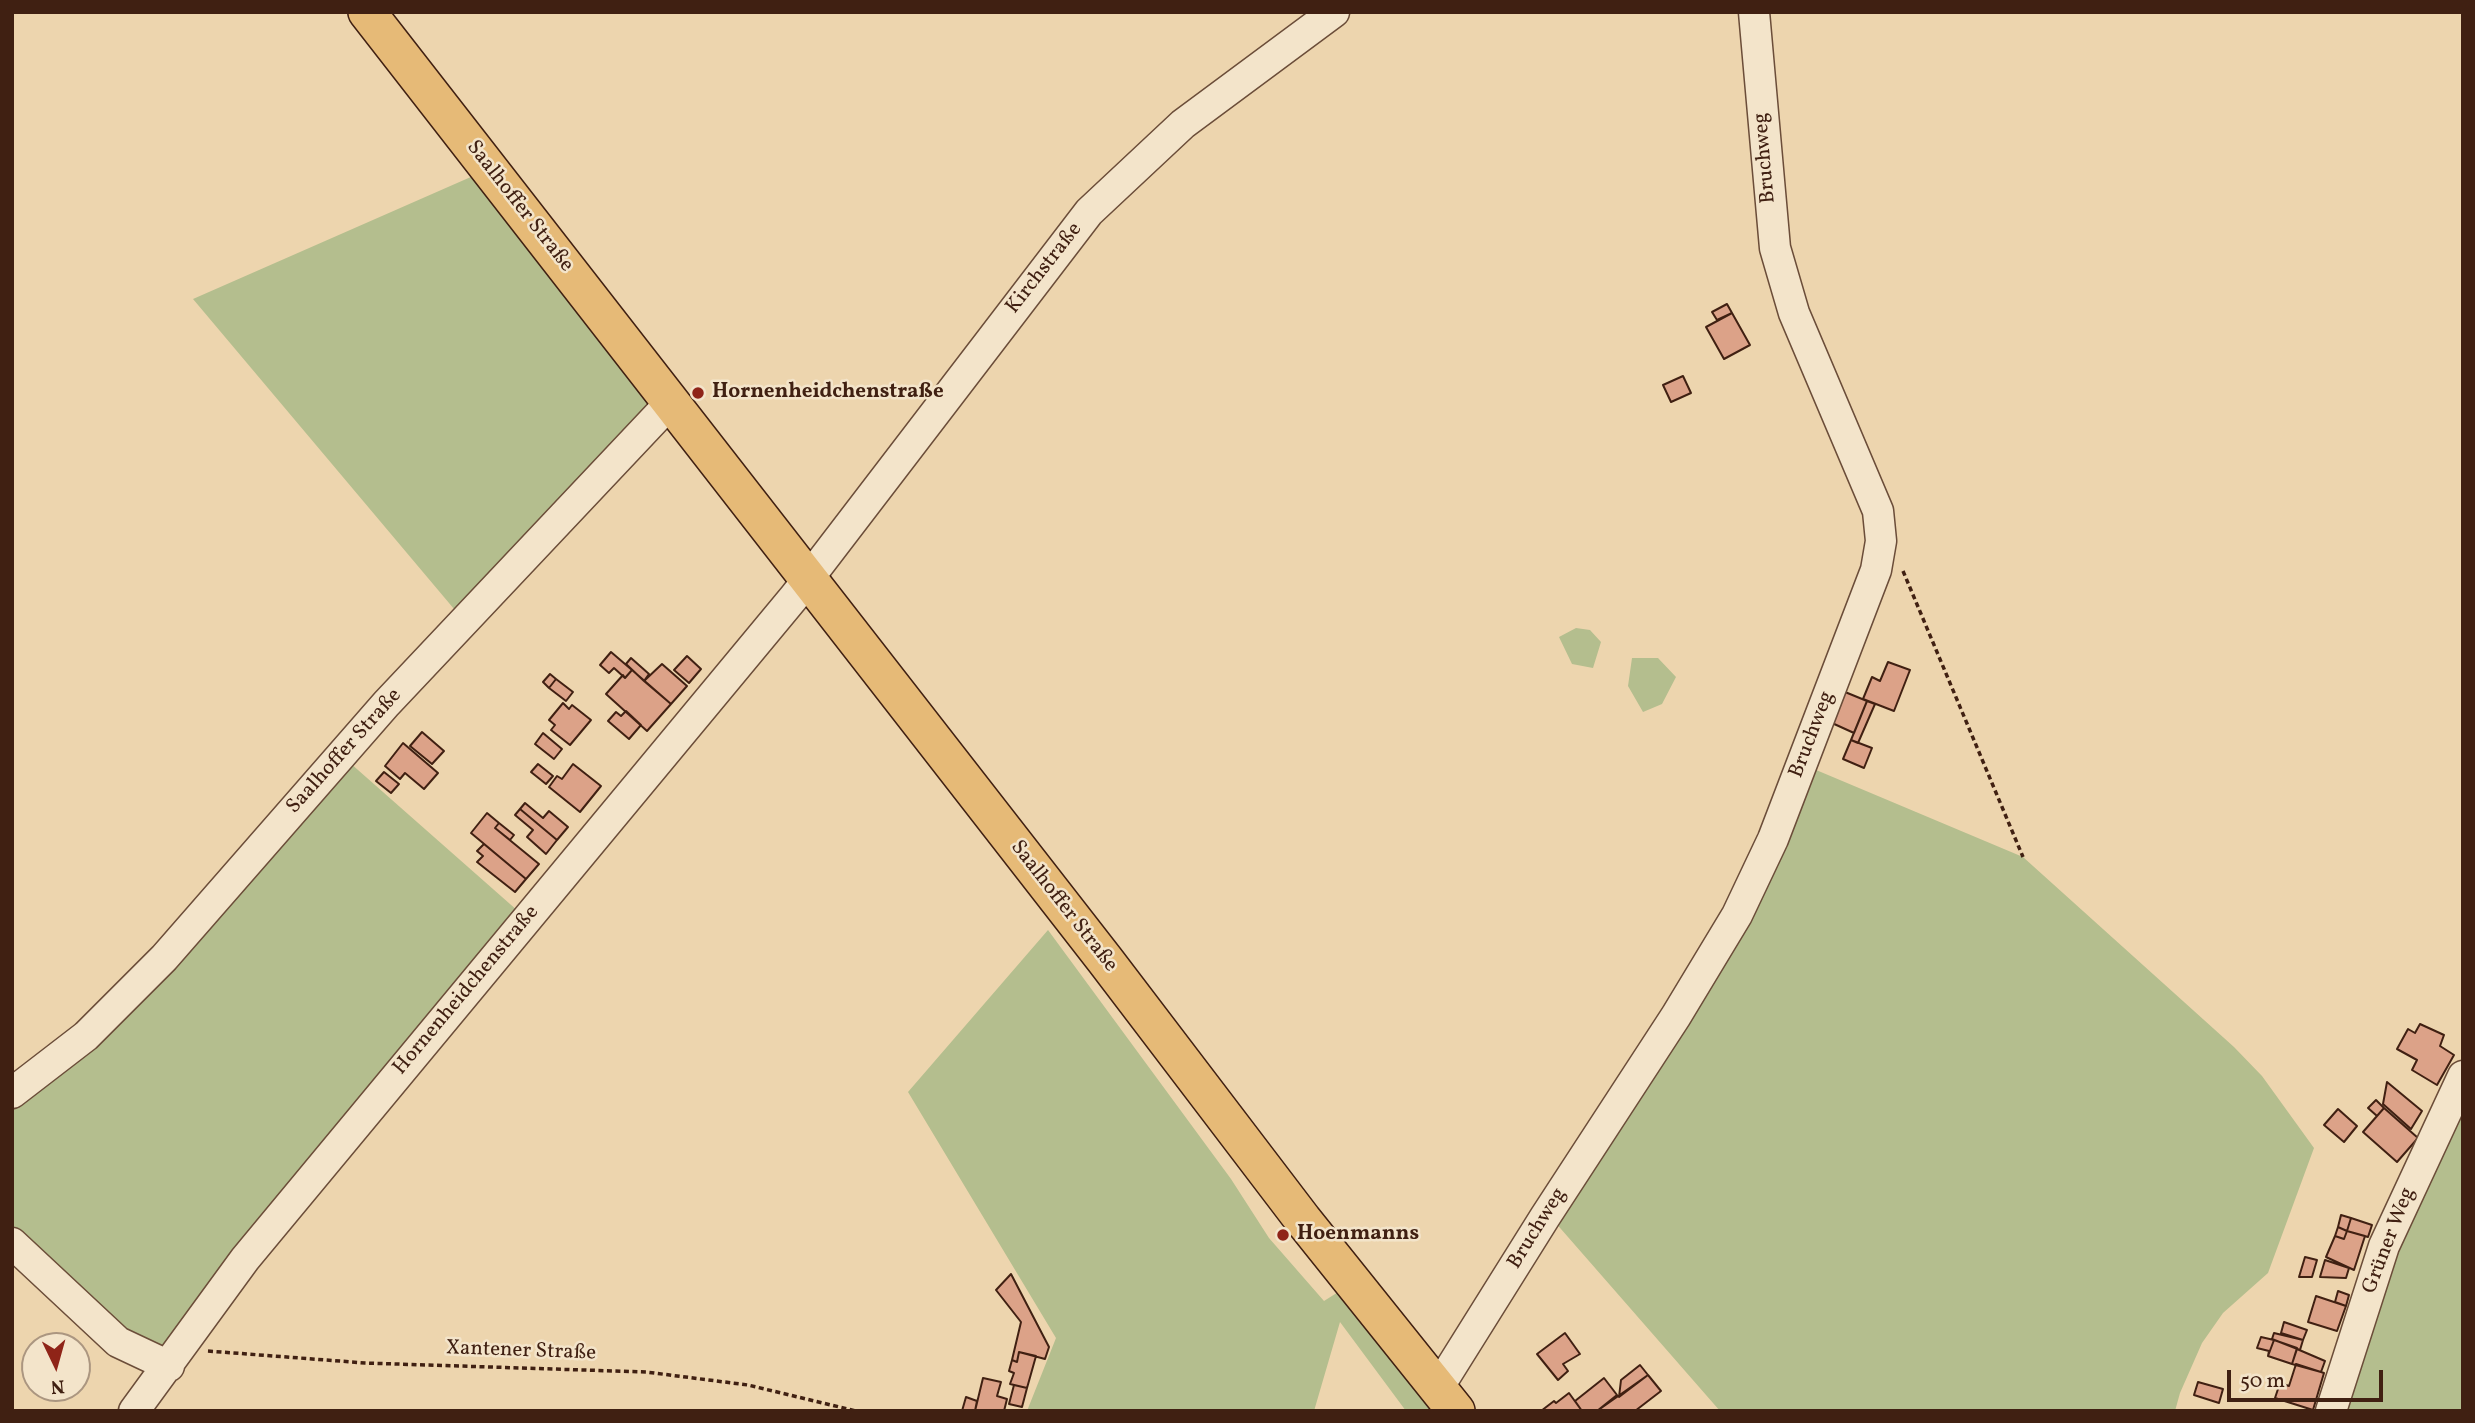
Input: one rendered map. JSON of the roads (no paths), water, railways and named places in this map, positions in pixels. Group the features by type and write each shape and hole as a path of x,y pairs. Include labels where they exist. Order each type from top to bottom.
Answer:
{"main road":[{"name":"Saalhoffer Straße","path":"367,12 575,295 671,401 1303,1220 1447,1400"}],"street":[{"name":"Kirchstraße","path":"808,578 1089,212 1183,124 1334,12"},
{"name":"Bruchweg","path":"1447,1400 1545,1217 1676,1016 1737,915 1773,839 1876,570 1881,541 1878,511 1794,313 1775,248 1754,12"},
{"name":"Saalhoffer Straße","path":"12,1093 86,1036 164,958 386,704 671,401"},
{"name":"Hornenheidchenstraße","path":"134,1411 245,1259 808,578"},
{"name":"Grüner Weg","path":"2331,1411 2384,1247 2463,1076"},
{"path":"12,1243 118,1342 175,1358"}],"place":[{"name":"Hornenheidchenstraße","path":"698,393"},
{"name":"Hoenmanns","path":"1283,1235"}]}
